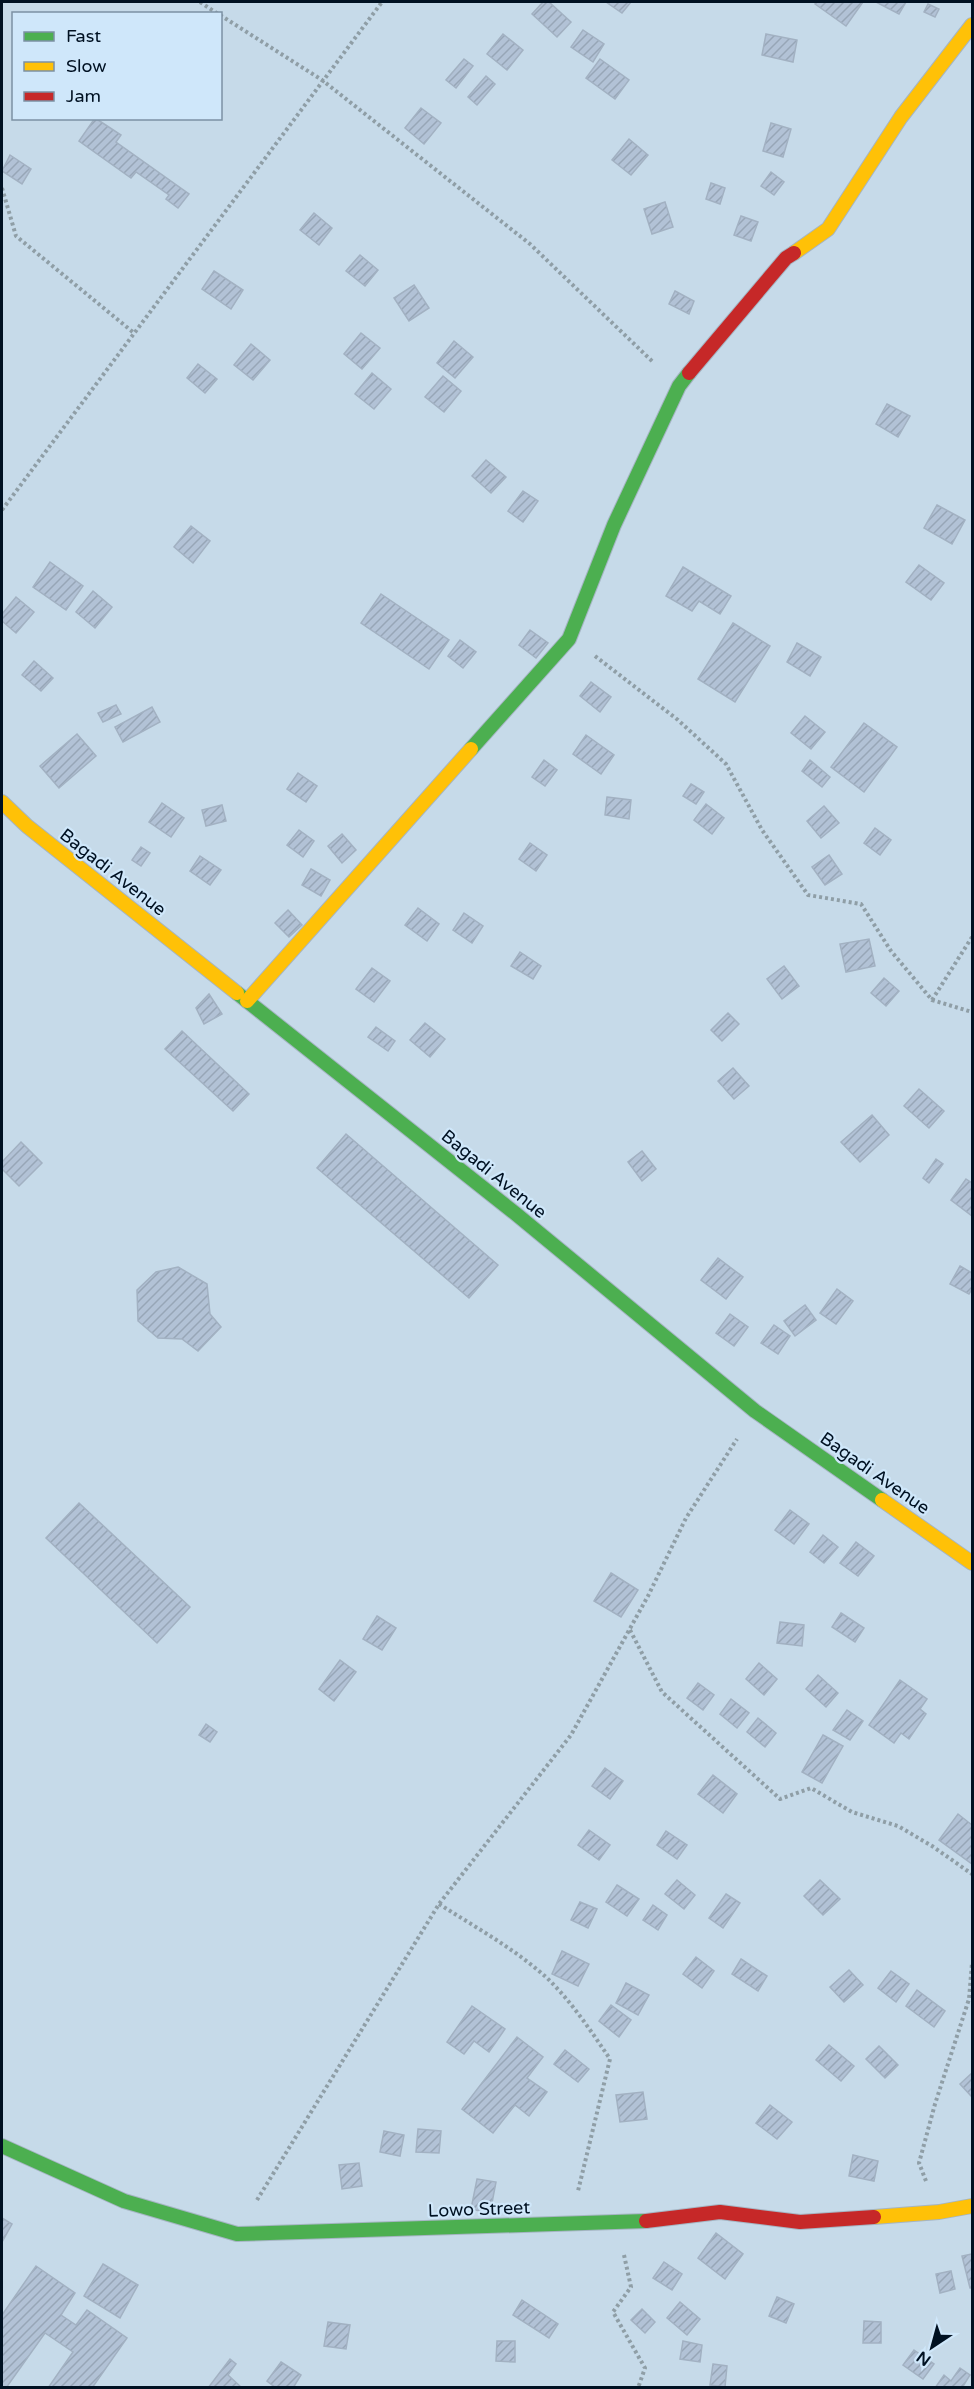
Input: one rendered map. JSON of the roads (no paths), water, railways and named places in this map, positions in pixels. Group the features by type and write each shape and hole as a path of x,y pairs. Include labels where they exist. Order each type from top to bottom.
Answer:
{"street":[{"path":"248,1001 569,639 614,525 679,386 786,258 828,229 901,117 972,25"},
{"name":"Bagadi Avenue","path":"2,802 27,826 516,1214 755,1411 972,1563"},
{"name":"Lowo Street","path":"2,2146 124,2201 237,2234 642,2221 720,2212 800,2222 939,2212 972,2206"}]}
